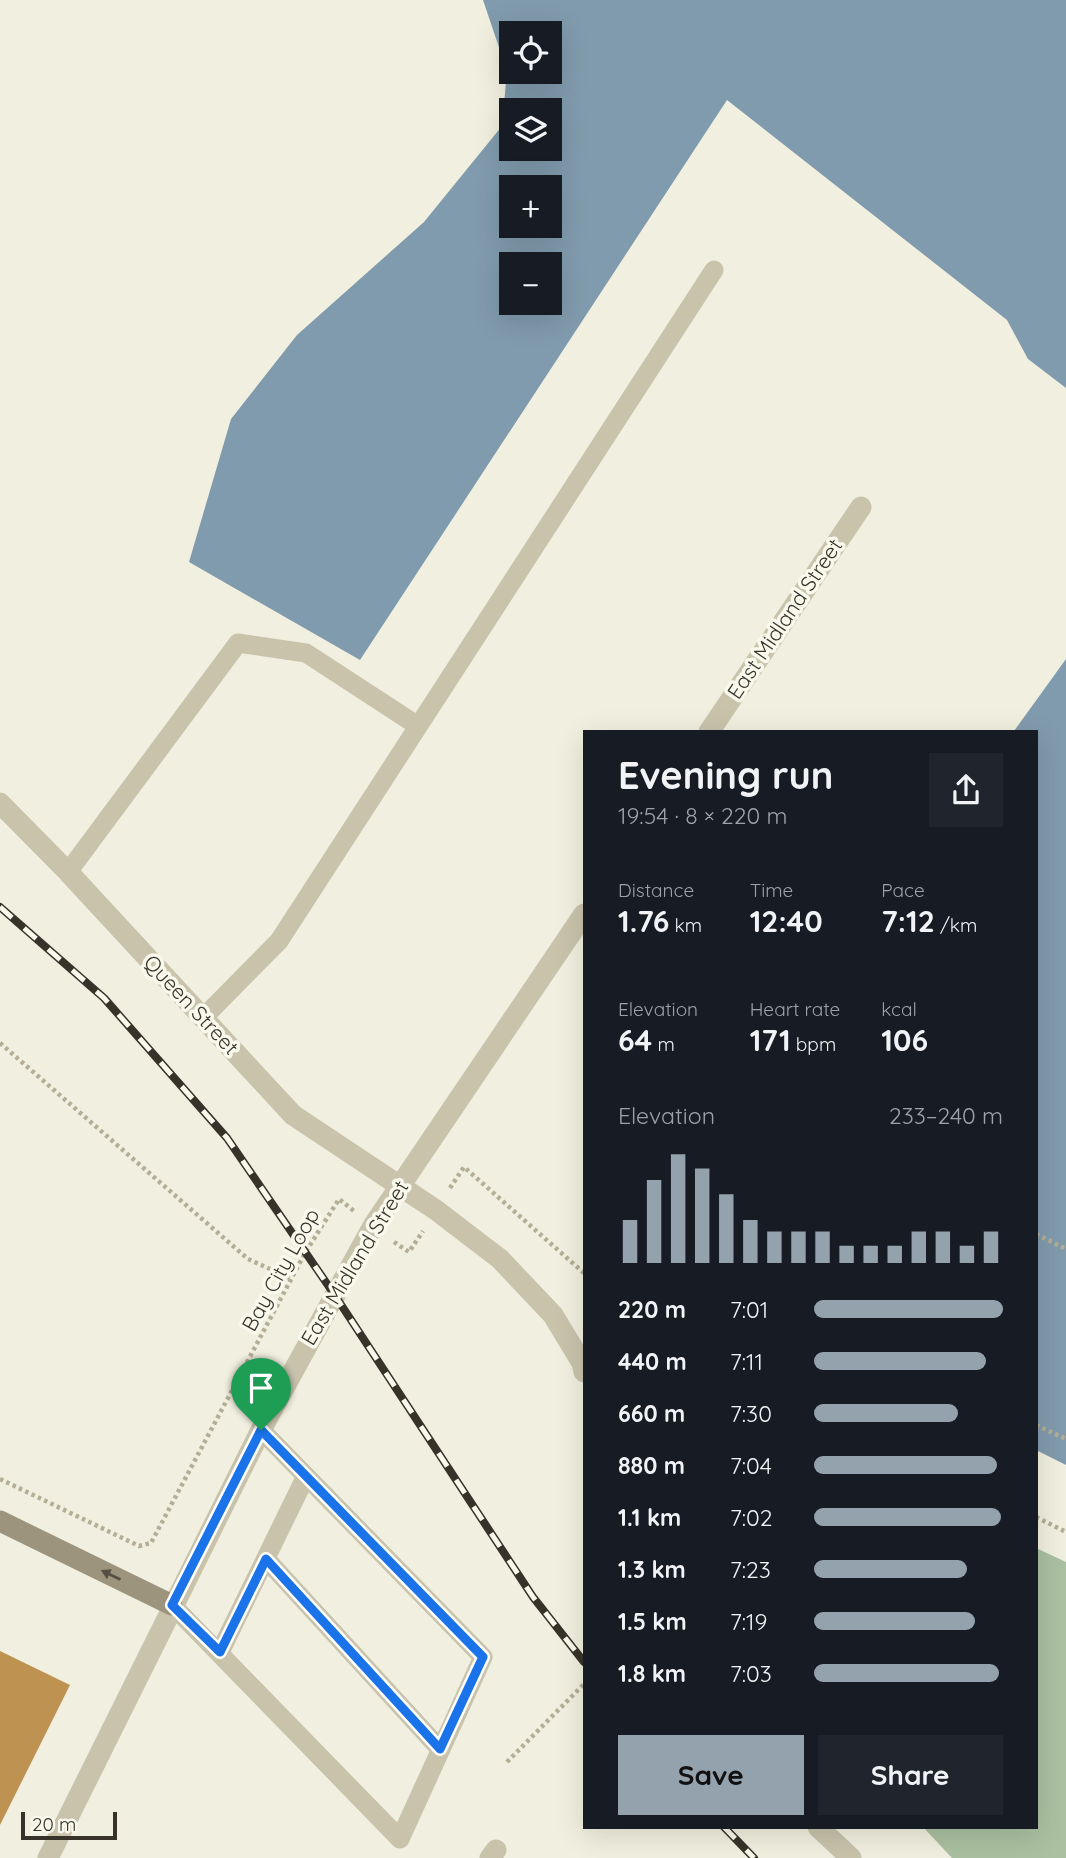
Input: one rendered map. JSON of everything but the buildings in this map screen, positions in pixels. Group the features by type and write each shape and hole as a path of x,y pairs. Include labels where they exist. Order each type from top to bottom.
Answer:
{"main road":[{"path":"0,1521 172,1605"}],"street":[{"name":"East Midland Street","path":"710,730 861,507"},
{"name":"Queen Street","path":"0,803 68,872 293,1115 436,1210 500,1259 554,1315 583,1368"},
{"name":"East Midland Street","path":"48,1858 261,1430 373,1226 583,915"},
{"path":"820,1829 851,1858"}],"lane":[{"path":"203,1018 279,941 714,270"},
{"path":"68,872 238,643 306,653 418,726"},
{"path":"172,1605 400,1839 483,1657 261,1430"},
{"path":"220,1652 306,1476"},
{"path":"266,1559 440,1749"}],"path":[{"path":"0,1043 248,1259 292,1279"},
{"path":"464,1167 583,1272"},
{"name":"Bay City Loop","path":"0,1479 139,1546 151,1543 305,1253 339,1199"},
{"path":"1038,1235 1066,1249"},
{"path":"1038,1425 1066,1439"},
{"path":"1038,1518 1066,1532"},
{"path":"507,1762 583,1686"}],"green space":[{"path":"1038,1549 1066,1562 1066,1858 952,1858 925,1829 1038,1829"}],"water":[{"path":"483,0 1066,0 1066,388 1028,359 1007,320 727,100 360,660 189,562 231,419 297,335 424,222 499,130 499,161 562,161 562,98 505,98 506,84 562,84 562,21 499,21 499,47"},
{"path":"1066,659 1066,1465 1038,1451 1038,730 1015,730"}],"railway":[{"path":"0,907 104,998 227,1138 334,1294 533,1597 583,1661"},
{"path":"726,1829 754,1858"}],"route":[{"path":"261,1430 483,1657 440,1749 266,1559 220,1652 172,1605 261,1430"}]}
